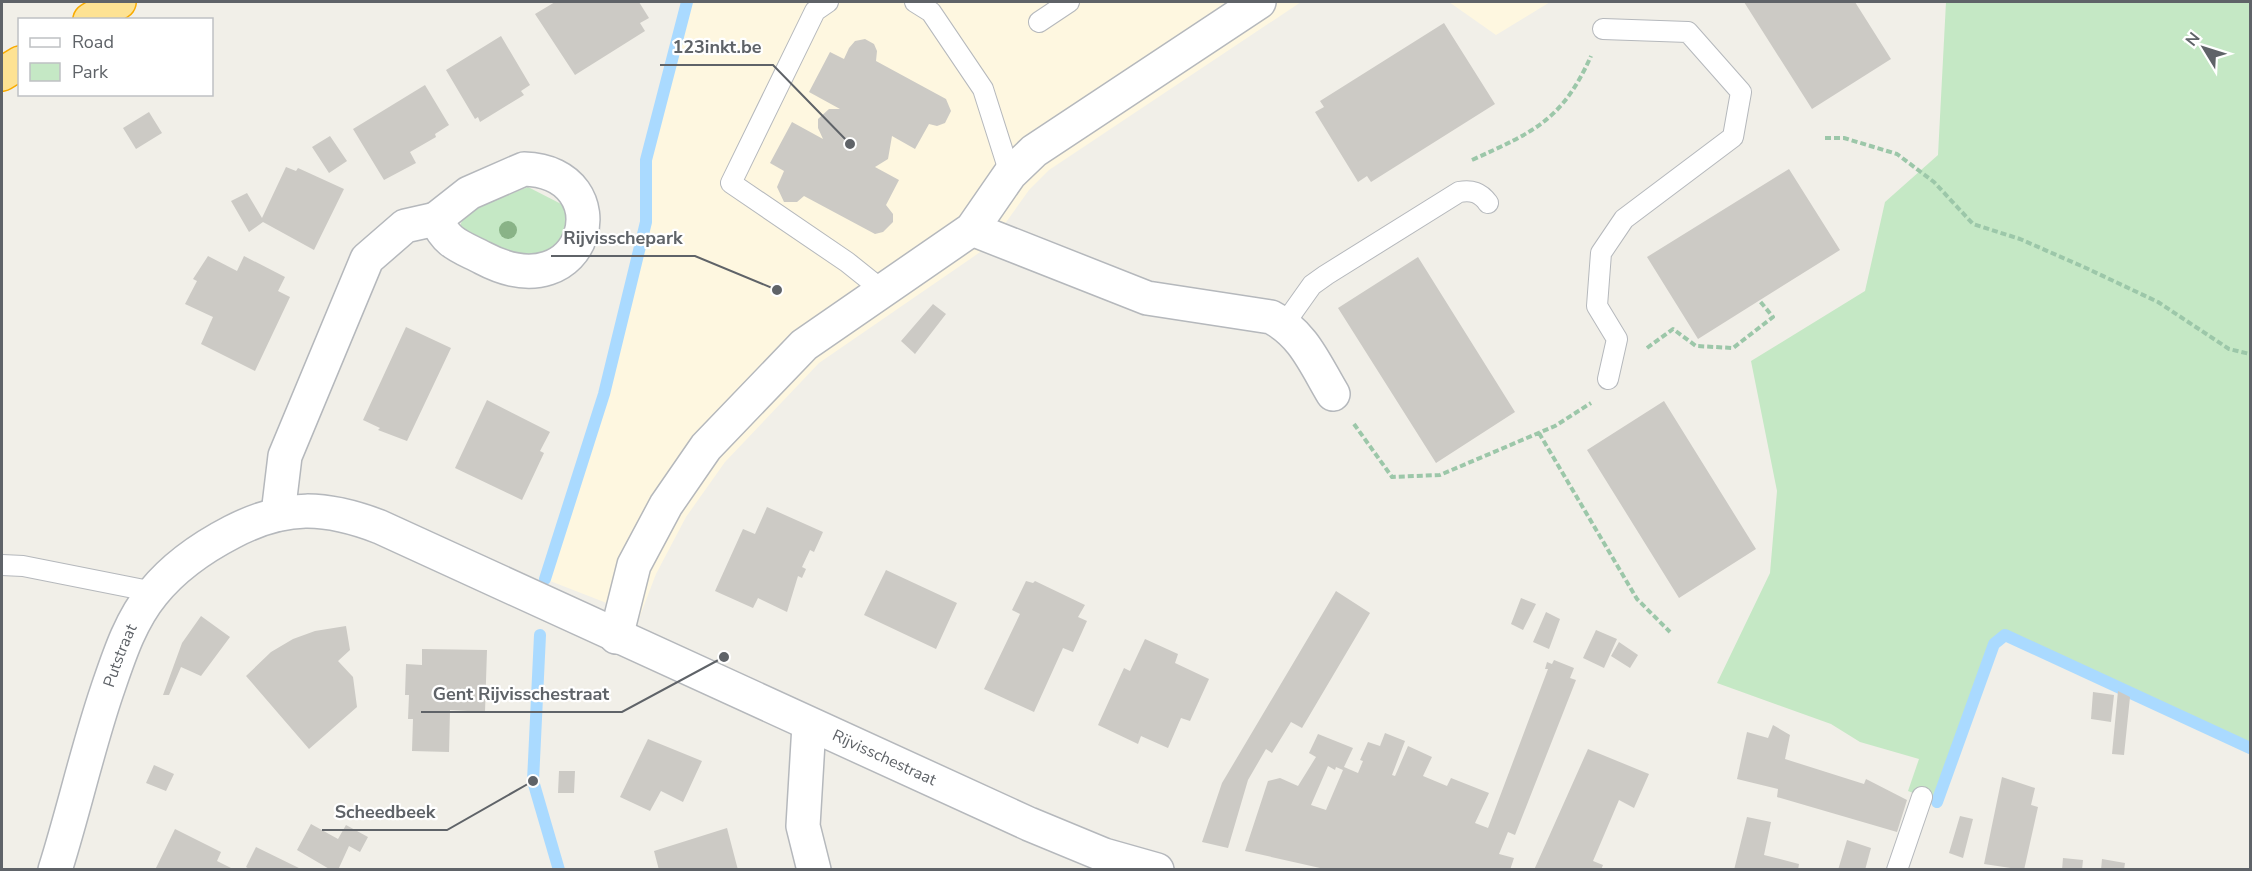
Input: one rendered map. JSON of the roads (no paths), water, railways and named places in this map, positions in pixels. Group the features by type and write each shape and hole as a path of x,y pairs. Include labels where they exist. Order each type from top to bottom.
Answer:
{"highway":[{"path":"93,18 119,2"},
{"path":"2,74 18,64"}],"street":[{"path":"616,637 634,565 666,505 706,447 804,345 972,229 1010,174 1034,151 1259,2"},
{"path":"278,514 285,456 367,259 405,226 436,219"},
{"path":"972,229 1147,298 1271,317 1285,323 1295,332 1333,394"},
{"name":"Putstraat","path":"55,870 93,733 119,656 134,622 154,592 181,565 213,542 243,527 278,514 309,510 347,514 616,637"},
{"name":"Rijvisschestraat","path":"616,637 1039,829 1104,855 1157,870"},
{"path":"809,725 803,826 814,870"}],"lane":[{"path":"828,2 815,11 731,183 847,262 882,290"},
{"path":"915,2 931,12 983,88 1010,174"},
{"path":"1039,22 1069,2"},
{"path":"1603,29 1688,32 1741,92 1733,137 1624,219 1601,254 1597,306 1617,339 1608,380"},
{"path":"1285,323 1312,285 1459,192 1470,190 1482,194 1488,203"},
{"path":"2,565 23,566 154,592"},
{"path":"1897,870 1922,797"}],"waterway":[{"path":"545,579 604,394 646,222 646,160 687,2"},
{"path":"540,635 533,781 559,870"},
{"path":"1937,802 1994,644 2005,635 2250,748"}],"place":[{"name":"123inkt.be","path":"850,144"},
{"name":"Rijvisschepark","path":"777,290"},
{"name":"Gent Rijvisschestraat","path":"724,657"},
{"name":"Scheedbeek","path":"533,781"}]}
